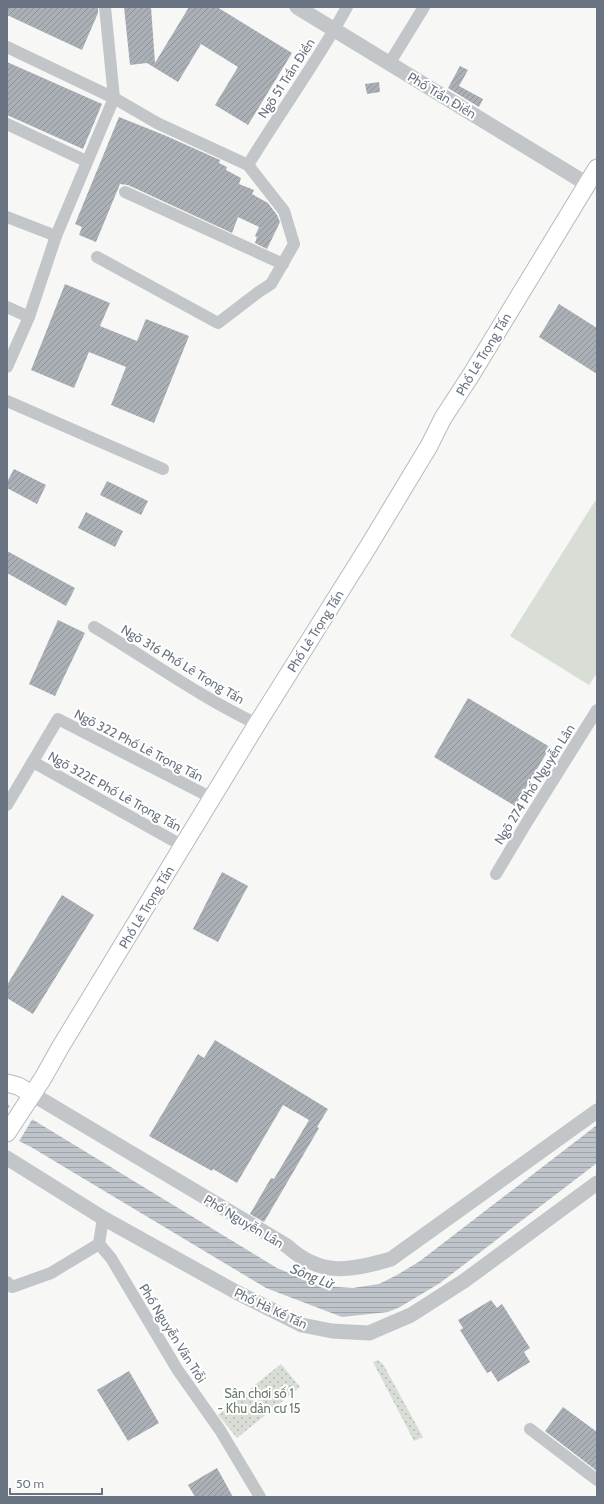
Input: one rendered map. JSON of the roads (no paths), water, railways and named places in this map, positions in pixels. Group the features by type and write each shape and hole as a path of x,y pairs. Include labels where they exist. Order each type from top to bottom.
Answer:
{"main road":[{"name":"Phố Lê Trọng Tấn","path":"7,1133 43,1078 65,1039 257,724 368,547 429,446 444,418 597,168"},
{"path":"7,1083 18,1086 28,1100"}],"street":[{"path":"7,367 29,317 56,236 86,161 114,98 105,7"},
{"name":"Phố Trần Điền","path":"297,7 587,184"},
{"name":"Ngõ 51 Trần Điền","path":"248,165 347,7"},
{"path":"389,64 424,7"},
{"path":"7,47 114,98 156,123 248,165 284,211 294,244 271,284 218,324 98,257"},
{"path":"7,124 86,161"},
{"path":"124,192 283,264"},
{"path":"7,217 56,236"},
{"path":"7,307 29,317"},
{"path":"7,401 163,469"},
{"name":"Ngõ 316 Phố Lê Trọng Tấn","path":"94,627 240,716 257,724"},
{"name":"Ngõ 274 Phố Nguyễn Lân","path":"496,874 597,710"},
{"name":"Ngõ 322 Phố Lê Trọng Tấn","path":"7,805 58,719 212,798"},
{"name":"Ngõ 322E Phố Lê Trọng Tấn","path":"33,762 183,846"},
{"name":"Phố Nguyễn Lân","path":"28,1100 287,1246 299,1257 318,1266 339,1269 364,1267 392,1259 597,1111"},
{"name":"Phố Hà Kế Tấn","path":"7,1158 103,1218 236,1292 302,1325 332,1331 369,1333 411,1315 464,1281 597,1183"},
{"path":"7,1282 12,1287 51,1273 99,1244 103,1218"},
{"name":"Phố Nguyễn Văn Trỗi","path":"99,1244 111,1258 177,1369 220,1430 260,1497"},
{"path":"530,1430 597,1480"}],"water label":[{"name":"Sông Lừ","path":"312,1276"}],"park label":[{"name":"Sân chơi số 1 - Khu dân cư 15","path":"259,1400"}]}
